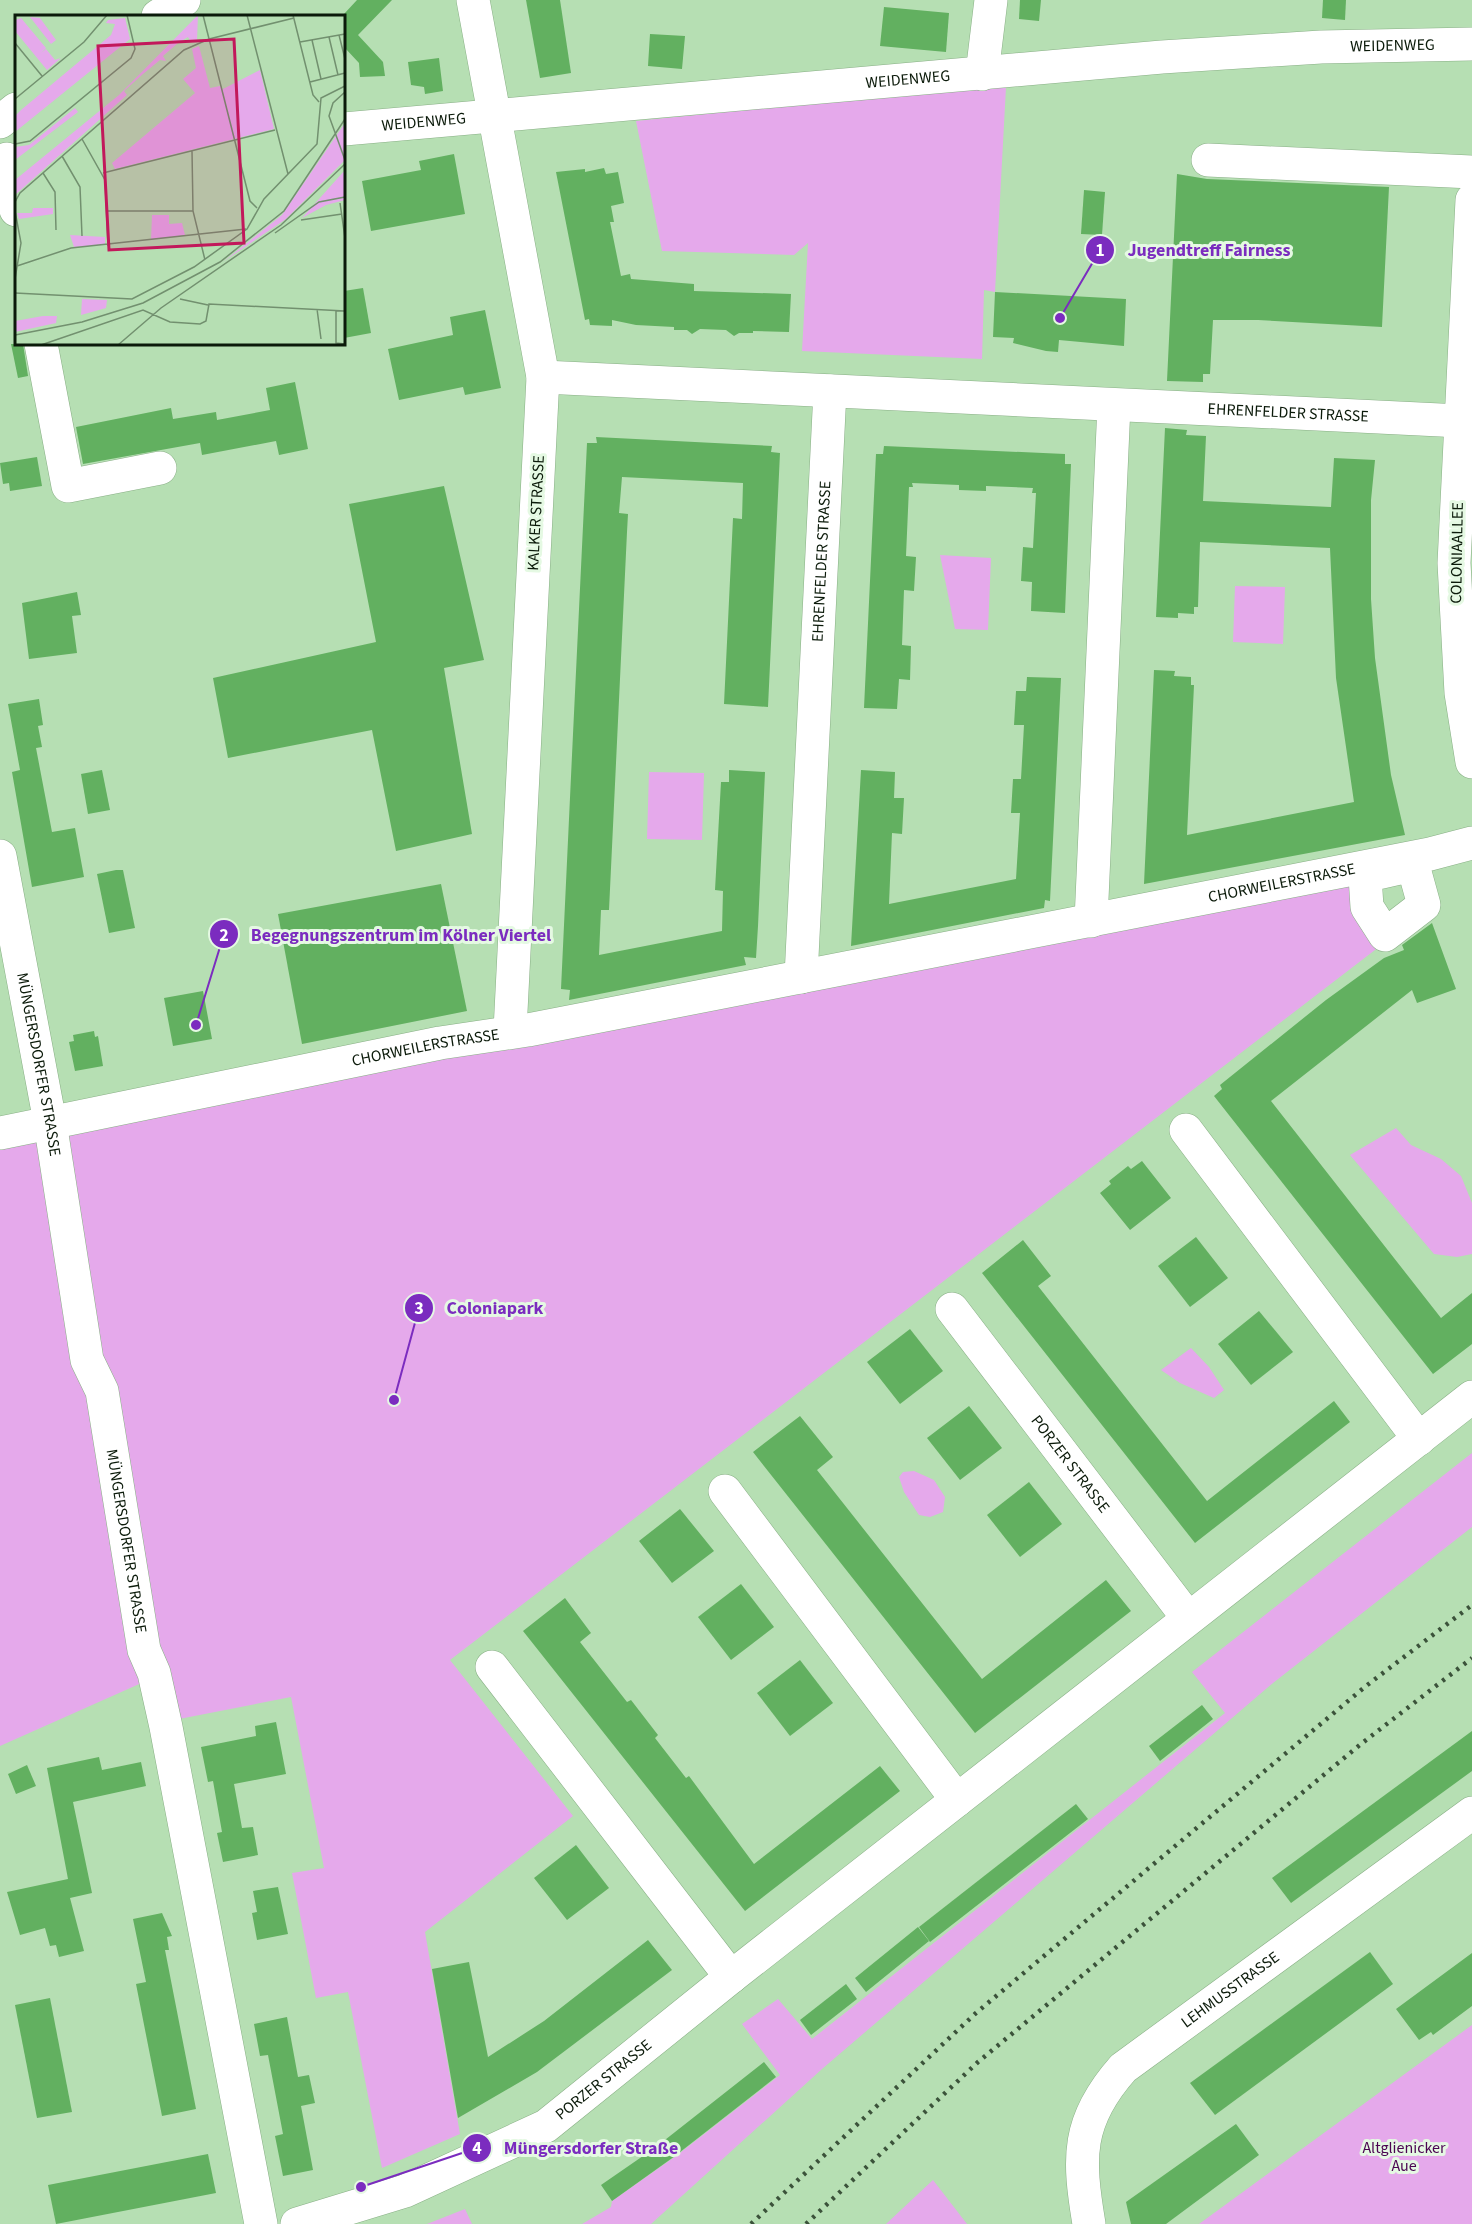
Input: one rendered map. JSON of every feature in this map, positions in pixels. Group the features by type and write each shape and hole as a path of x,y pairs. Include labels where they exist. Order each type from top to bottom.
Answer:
{"street":[{"path":"160,15 184,0"},
{"name":"KALKER STRASSE","path":"473,0 543,377 510,1031"},
{"path":"982,74 991,0"},
{"name":"WEIDENWEG","path":"345,129 1162,57 1299,48 1472,44"},
{"path":"0,122 15,110"},
{"path":"8,159 15,204"},
{"path":"1208,160 1472,172"},
{"name":"COLONIAALLEE","path":"1472,200 1454,563 1461,693 1472,762"},
{"path":"41,345 68,486 160,468"},
{"name":"EHRENFELDER STRASSE","path":"543,377 1461,421"},
{"name":"EHRENFELDER STRASSE","path":"801,977 811,733 830,391"},
{"path":"1091,921 1101,642 1114,405"},
{"name":"CHORWEILERSTRASSE","path":"0,1133 510,1031 528,1030 1091,921 1430,854 1472,843"},
{"name":"MÜNGERSDORFER STRASSE","path":"0,856 50,1122 87,1360 102,1391 144,1650 154,1673 166,1727 261,2224"},
{"path":"1186,1130 1419,1439"},
{"name":"PORZER STRASSE","path":"952,1309 1188,1618"},
{"name":"PORZER STRASSE","path":"297,2224 405,2191 546,2126 731,1977 1472,1397"},
{"path":"725,1491 957,1800"},
{"path":"492,1666 731,1977"},
{"name":"LEHMUSSTRASSE","path":"1089,2224 1081,2170 1084,2137 1097,2104 1123,2068 1472,1813"}],"green space":[{"path":"1006,87 995,292 984,290 982,359 802,351 808,243 794,255 662,251 636,121 908,94"},
{"path":"940,555 991,558 988,630 955,629"},
{"path":"1235,586 1285,587 1283,644 1233,642"},
{"path":"649,772 704,773 702,840 647,839"},
{"path":"1365,876 1388,940 450,1660 573,1816 425,1932 460,2134 382,2168 348,1992 316,1998 292,1873 324,1868 291,1697 174,1720 146,1681 0,1746 0,1140"},
{"path":"1396,1128 1411,1145 1441,1159 1461,1176 1472,1203 1472,1254 1457,1257 1434,1254 1350,1155"},
{"path":"1191,1348 1209,1367 1224,1390 1214,1398 1180,1383 1161,1370"},
{"path":"1472,1453 1472,1527 1273,1683 822,2069 651,2224 582,2224 611,2207 612,2201 676,2156 780,2075 742,2024 778,1999 812,2039 1225,1713 1192,1672"},
{"path":"914,1471 934,1480 945,1497 943,1512 930,1517 919,1515 904,1492 899,1477 903,1472"},
{"name":"Altglienicker Aue","path":"1472,2025 1472,2224 1199,2224"},
{"path":"933,2180 967,2224 886,2224"},
{"path":"465,2209 472,2224 427,2224"}],"building":[{"path":"357,0 392,0 358,35 383,62 385,76 360,77 359,63 345,48 344,14"},
{"path":"526,0 560,0 571,73 540,78"},
{"path":"1020,0 1041,0 1039,21 1019,19"},
{"path":"1323,0 1346,0 1345,20 1322,18"},
{"path":"884,7 949,13 946,52 880,46"},
{"path":"650,34 685,36 682,69 648,66"},
{"path":"439,58 443,91 425,94 424,87 411,85 408,62"},
{"path":"454,154 465,214 371,231 362,181 421,170 419,161"},
{"path":"604,168 606,174 618,172 624,203 611,206 614,222 610,222 621,276 630,274 631,279 694,284 694,291 791,294 789,332 753,331 753,333 739,333 734,336 726,330 700,329 692,334 687,330 674,330 674,327 636,325 612,320 612,326 590,325 589,319 585,320 556,172 585,169 585,172"},
{"path":"1177,174 1207,179 1389,187 1382,327 1258,320 1213,320 1210,374 1203,374 1203,382 1167,381"},
{"path":"1084,190 1105,192 1102,235 1081,234"},
{"path":"363,288 371,333 345,338 345,291"},
{"path":"995,292 1126,299 1124,346 1059,340 1058,352 1013,343 1014,338 993,337"},
{"path":"485,310 501,388 465,395 463,387 399,400 388,349 453,335 450,317"},
{"path":"11,344 23,345 28,376 18,378"},
{"path":"295,382 308,449 279,455 276,441 202,455 200,443 83,464 76,427 171,408 173,419 216,412 217,420 270,410 266,388"},
{"path":"1165,428 1187,430 1186,435 1206,436 1203,501 1331,507 1334,458 1375,460 1371,500 1371,599 1375,658 1391,775 1405,835 1144,884 1154,670 1175,671 1174,676 1191,677 1191,685 1194,685 1187,835 1354,802 1336,678 1330,548 1200,542 1198,607 1194,607 1194,614 1178,613 1178,618 1156,617"},
{"path":"596,437 772,446 771,452 780,453 768,707 724,704 733,518 742,519 743,483 622,477 619,513 628,514 609,910 601,910 599,955 722,931 723,891 715,890 721,782 729,782 729,770 765,772 758,926 756,958 744,957 746,965 569,1000 570,990 561,989 573,734 587,443 597,443"},
{"path":"884,446 1065,454 1065,464 1071,464 1065,613 1031,611 1032,582 1021,581 1023,547 1033,548 1036,493 1032,493 1033,488 986,486 986,491 959,490 959,485 912,483 913,487 909,487 906,556 916,557 914,591 904,590 902,645 911,646 910,680 899,679 897,709 864,708 876,454 883,454"},
{"path":"37,457 42,486 10,491 9,483 3,484 0,463"},
{"path":"444,486 484,660 444,668 472,834 396,851 372,730 228,758 213,678 376,642 349,504"},
{"path":"77,592 81,615 72,616 77,653 29,659 22,603"},
{"path":"1027,677 1061,678 1050,901 1045,900 1044,908 851,946 861,770 895,772 894,798 904,798 902,834 892,833 889,904 1016,879 1020,813 1011,813 1013,779 1021,779 1024,725 1014,725 1016,691 1026,691"},
{"path":"39,699 43,725 38,726 42,747 36,748 52,832 75,828 84,877 32,887 12,772 20,770 8,704"},
{"path":"102,770 110,810 88,814 81,774"},
{"path":"123,870 135,928 109,933 97,874"},
{"path":"441,884 467,1011 302,1044 278,914"},
{"path":"1432,923 1456,989 1417,1003 1412,990 1271,1101 1441,1318 1472,1293 1472,1344 1433,1374 1214,1096 1222,1089 1220,1085 1326,1000 1384,958 1404,950 1402,945"},
{"path":"203,991 212,1039 173,1046 164,998"},
{"path":"94,1031 95,1037 98,1036 103,1066 75,1071 69,1042 74,1041 73,1035"},
{"path":"1142,1161 1171,1198 1130,1230 1100,1193 1111,1184 1109,1181 1128,1166 1131,1169"},
{"path":"1196,1237 1228,1278 1190,1307 1158,1266"},
{"path":"1023,1240 1051,1276 1038,1286 1207,1501 1334,1401 1350,1422 1195,1543 982,1273"},
{"path":"1259,1311 1293,1352 1251,1385 1218,1344"},
{"path":"910,1329 943,1371 900,1404 867,1362"},
{"path":"969,1406 1002,1448 960,1480 927,1438"},
{"path":"800,1416 833,1457 817,1470 982,1679 1106,1580 1131,1611 975,1733 753,1452"},
{"path":"1029,1482 1062,1524 1020,1557 987,1515"},
{"path":"680,1509 714,1551 672,1583 639,1541"},
{"path":"741,1584 774,1627 731,1660 698,1617"},
{"path":"565,1598 591,1633 580,1642 627,1702 631,1700 658,1735 655,1738 686,1778 689,1776 754,1864 880,1766 900,1791 745,1911 523,1631"},
{"path":"800,1660 833,1703 790,1736 757,1693"},
{"path":"1202,1705 1213,1719 1160,1761 1149,1746"},
{"path":"276,1722 286,1774 234,1784 242,1828 253,1827 258,1855 223,1862 217,1833 222,1832 213,1781 208,1782 201,1747 256,1736 255,1726"},
{"path":"1472,1731 1472,1771 1291,1903 1272,1878"},
{"path":"99,1757 102,1770 141,1762 146,1786 73,1802 92,1893 70,1898 84,1951 59,1957 56,1945 50,1946 45,1928 20,1935 7,1892 68,1879 47,1768"},
{"path":"27,1765 36,1786 16,1794 8,1774"},
{"path":"1076,1804 1088,1819 930,1942 919,1927"},
{"path":"576,1845 609,1888 567,1920 534,1878"},
{"path":"278,1887 288,1934 257,1940 252,1913 257,1912 253,1891"},
{"path":"162,1913 172,1936 167,1937 169,1950 165,1950 196,2109 162,2116 136,1984 146,1982 133,1919"},
{"path":"918,1927 929,1941 866,1992 855,1978"},
{"path":"648,1940 672,1970 537,2072 458,2118 432,1969 469,1962 488,2057 544,2021"},
{"path":"1370,1952 1393,1984 1215,2115 1190,2083"},
{"path":"1472,1953 1472,2006 1433,2035 1431,2032 1419,2040 1396,2009"},
{"path":"846,1984 857,1999 811,2035 800,2020"},
{"path":"50,1998 72,2112 37,2118 15,2005"},
{"path":"287,2017 298,2077 309,2075 315,2103 301,2106 313,2170 283,2176 275,2136 283,2134 268,2055 260,2056 254,2024"},
{"path":"764,2062 776,2077 675,2156 612,2201 601,2185 656,2147"},
{"path":"1236,2124 1259,2155 1166,2224 1131,2224 1126,2202"},
{"path":"208,2154 216,2193 56,2224 48,2185"}],"railway":[{"path":"751,2224 976,2013 1366,1686 1472,1605"},
{"path":"806,2224 978,2062 1361,1744 1472,1658"}],"place":[{"name":"Jugendtreff Fairness","path":"1060,318"},
{"name":"Begegnungszentrum im Kölner Viertel","path":"196,1025"},
{"name":"Coloniapark","path":"394,1400"},
{"name":"Müngersdorfer Straße","path":"361,2187"}]}
